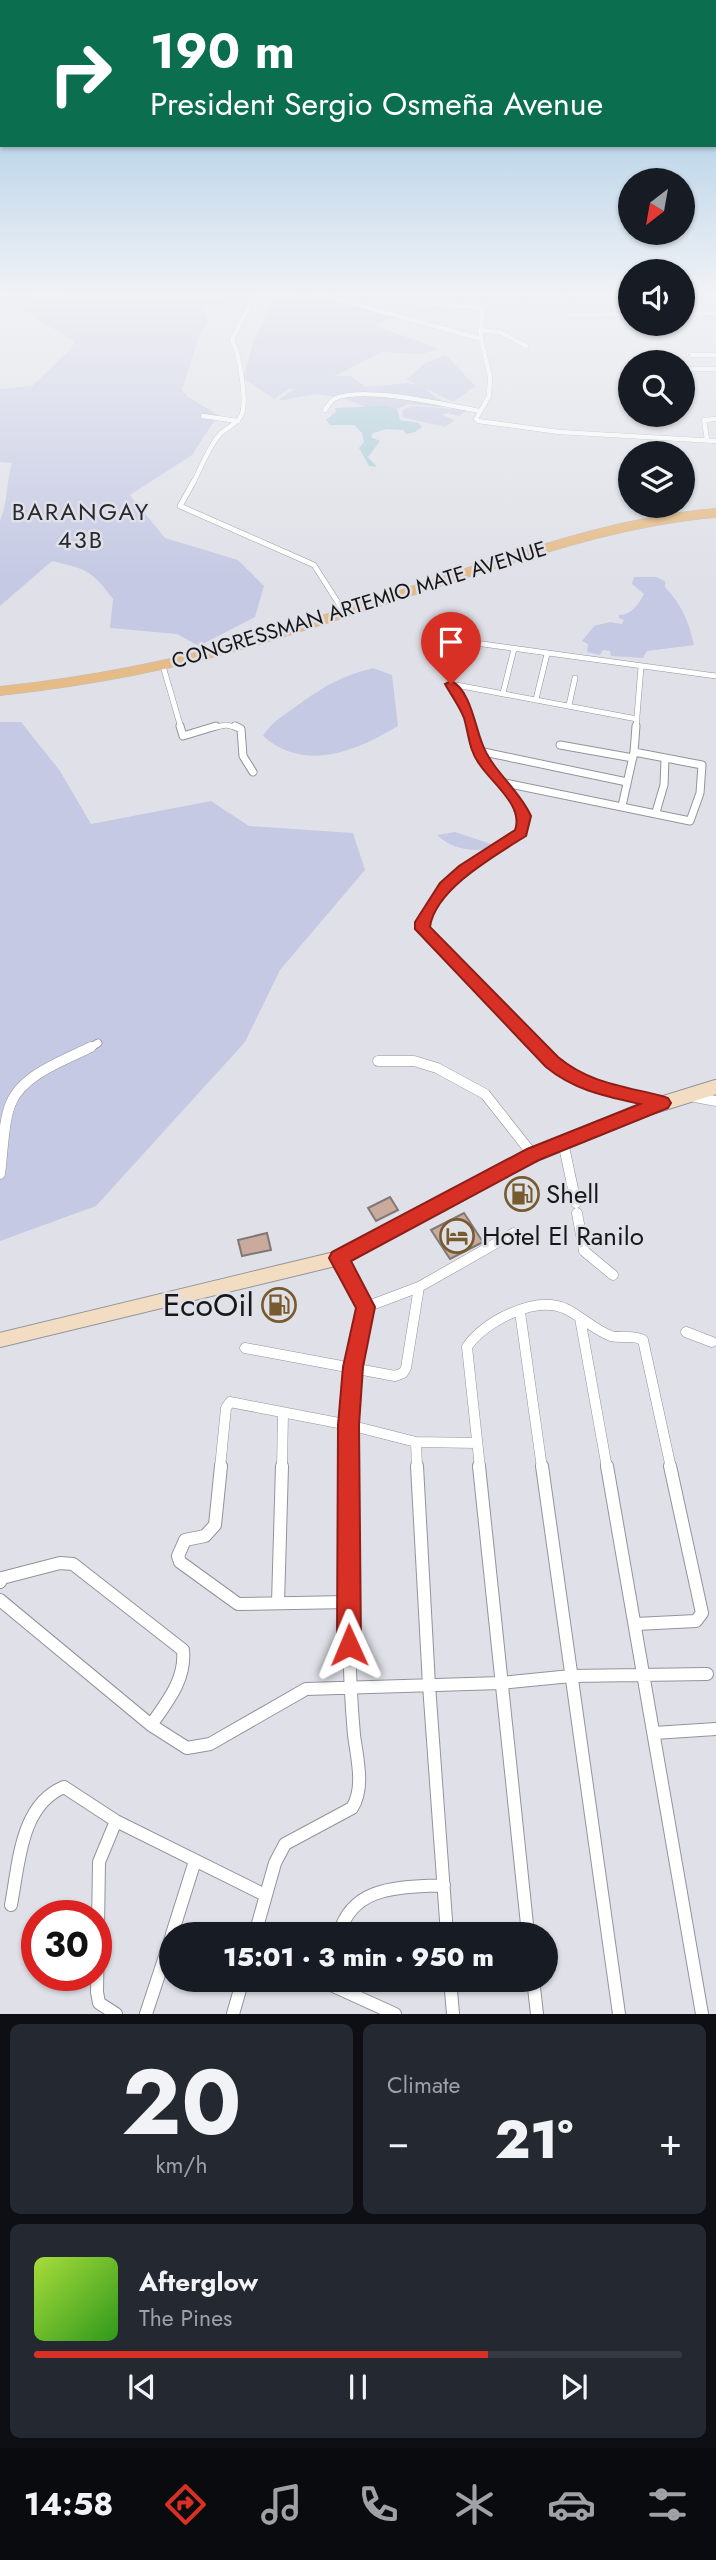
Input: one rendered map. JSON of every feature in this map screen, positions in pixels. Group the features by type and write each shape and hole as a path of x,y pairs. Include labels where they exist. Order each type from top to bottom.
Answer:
{"main road":[{"name":"CONGRESSMAN ARTEMIO MATE AVENUE","path":"0,691 74,683 163,666 609,528 686,515 716,513"},
{"path":"0,1340 339,1258 533,1155 662,1103 716,1087"}],"street":[{"path":"244,388 238,421 219,437 180,506 314,565 344,612"},
{"path":"489,388 489,396 476,419 478,421 559,432 716,441"},
{"path":"325,410 333,399 345,396 390,395 480,411"},
{"path":"203,416 238,421"},
{"path":"707,440 704,420 716,419"},
{"path":"468,642 716,676"},
{"path":"503,693 514,649"},
{"path":"536,699 547,654"},
{"path":"163,666 183,736 218,725 238,727 241,729 243,756 253,772"},
{"path":"622,806 634,755 641,667"},
{"path":"569,705 575,678"},
{"path":"636,719 451,684 470,718 479,751 525,816 523,829 445,886 423,922 423,929 552,1062 569,1076 588,1085 662,1103"},
{"path":"502,785 505,783 690,821 700,793 702,765 560,746"},
{"path":"479,751 627,782"},
{"path":"656,813 664,785 665,759"},
{"path":"0,1174 10,1104 14,1097 45,1073 98,1043"},
{"path":"378,1061 414,1061 436,1068 485,1094 533,1155"},
{"path":"686,1095 716,1101"},
{"path":"563,1142 584,1251 613,1275"},
{"path":"366,1307 419,1287 514,1233"},
{"path":"258,1922 275,1863 285,1844 352,1808 358,1799 350,1689 349,1425 353,1367 366,1307 339,1258"},
{"path":"245,1348 395,1376 403,1373 406,1368 419,1287"},
{"path":"527,1922 469,1387 467,1347 469,1339 496,1322 538,1304 556,1305 614,1337 639,1336 643,1340 702,1614 696,1621 636,1624"},
{"path":"520,1312 619,2014"},
{"path":"580,1318 636,1624 702,2014"},
{"path":"685,1332 712,1342"},
{"path":"348,1602 238,1604 180,1562 178,1556 185,1540 205,1536 215,1525 226,1408 230,1402 349,1425 416,1442 477,1443"},
{"path":"278,1602 283,1413"},
{"path":"416,1442 429,1685 446,1922"},
{"path":"0,1582 2,1578 60,1563 73,1564 183,1650 186,1662 182,1674 151,1725"},
{"path":"0,1600 151,1725 187,1748 211,1744 306,1689 501,1683 571,1676 707,1674"},
{"path":"654,1733 716,1729"},
{"path":"11,1905 27,1827 38,1806 55,1788 64,1787 116,1821 265,1895"},
{"path":"116,1821 99,1862 97,1992 99,2003 116,2014"},
{"path":"176,1922 195,1861"},
{"path":"344,1922 348,1911 364,1899 381,1893 444,1885"},
{"path":"146,2014 159,1974"},
{"path":"233,2014 239,1992"},
{"path":"347,1992 395,2014"},
{"path":"451,1992 453,2014"},
{"path":"534,1992 537,2014"}],"shaded area":[{"path":"183,388 188,397 218,415 192,455 130,495 165,538 238,560 264,586 255,617 199,646 177,634 110,628 113,599 99,582 81,569 52,561 0,606 0,520 12,463 0,462 0,389"},
{"path":"258,388 472,388 453,402 425,388 436,398 447,402 442,407 408,404 397,409 369,408 342,398 316,394 277,401 294,389 289,389 274,399"},
{"path":"382,406 397,409 400,420 419,423 422,427 406,434 403,430 387,429 373,433 371,437 380,441 368,457 377,467 369,466 359,448 364,442 362,433 354,425 330,425 326,420 336,412 335,408"},
{"path":"412,406 467,410 459,416 447,413 442,415 455,420 445,427 402,417 403,410"},
{"path":"634,577 656,577 665,581 665,587 684,614 694,645 647,651 643,658 611,656 610,651 603,650 600,655 587,652 588,644 582,641 594,626 610,622 622,624 624,620 619,618 619,615 631,611 640,602 644,594 632,584"},
{"path":"373,668 392,675 398,726 348,750 313,756 296,754 263,736 276,722 321,690 339,680"},
{"path":"0,722 21,722 60,771 91,824 211,801 249,826 353,833 365,870 280,970 245,1042 96,1206 0,1241"},
{"path":"455,832 500,847 483,850 459,848 437,835"}],"building":[{"path":"390,1197 398,1210 376,1221 368,1208"},
{"name":"Hotel El Ranilo","path":"464,1213 483,1242 450,1259 431,1230"},
{"path":"267,1233 271,1250 242,1256 238,1240"}],"place":[{"name":"Shell","path":"522,1194"},
{"name":"Hotel El Ranilo","path":"457,1236"},
{"name":"EcoOil","path":"279,1305"}],"district":[{"name":"BARANGAY 43B","path":"81,525"}],"route":[{"path":"349,1645 349,1425 353,1367 366,1307 339,1258 533,1155 662,1103 588,1085 569,1076 426,935 423,922 445,886 521,832 525,816 484,762 474,741 470,718 451,684"}]}
